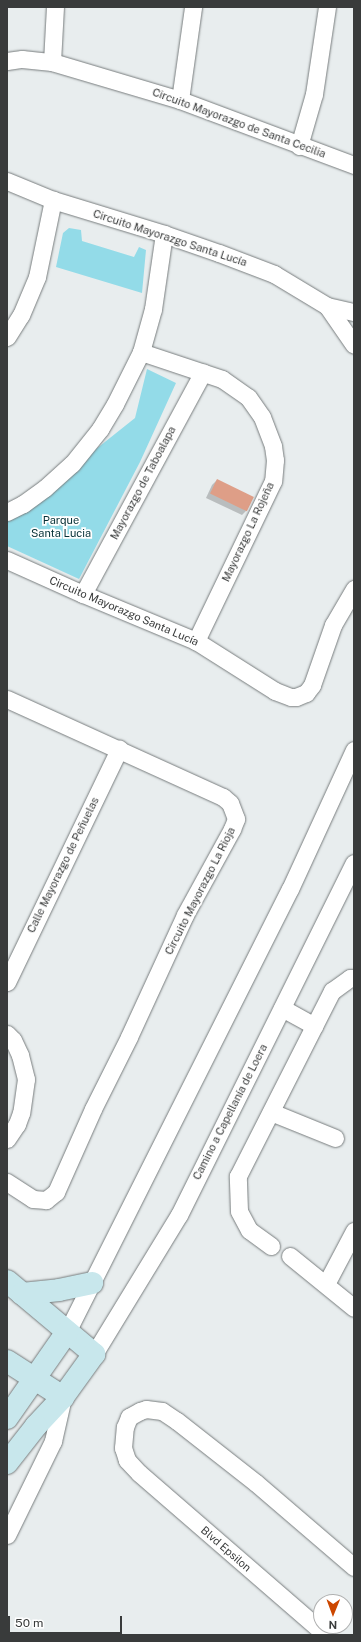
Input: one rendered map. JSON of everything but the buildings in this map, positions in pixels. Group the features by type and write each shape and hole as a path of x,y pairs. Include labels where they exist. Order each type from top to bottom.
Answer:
{"street":[{"path":"52,62 55,7"},
{"path":"180,100 193,7"},
{"path":"299,146 314,94 327,7"},
{"name":"Circuito Mayorazgo de Santa Cecilia","path":"7,61 22,59 52,62 180,100 299,146 354,165"},
{"name":"Circuito Mayorazgo Santa Lucía","path":"7,181 53,200 164,234 274,274 327,306 354,312"},
{"path":"7,337 21,315 37,277 53,200"},
{"path":"7,512 23,504 45,488 72,464 100,429 115,404 141,352 153,309 164,234"},
{"name":"Circuito Mayorazgo Santa Lucía","path":"327,306 354,345"},
{"name":"Mayorazgo La Rojeña","path":"141,352 222,379 248,397 262,417 273,446 275,460 272,481 196,641"},
{"name":"Mayorazgo de Taboalapa","path":"83,594 203,372"},
{"name":"Circuito Mayorazgo Santa Lucía","path":"7,560 83,594 196,641 275,691 296,697 306,693 312,685 333,625 354,589"},
{"name":"Circuito Mayorazgo La Rioja","path":"7,699 120,749 223,798 230,803 236,819 185,915 129,1037 93,1108 56,1192 46,1200 33,1199 7,1182"},
{"name":"Calle Mayorazgo de Peñuelas","path":"7,982 120,749"},
{"path":"7,1418 67,1332 290,889 354,750"},
{"name":"Camino a Capellanía de Loera","path":"94,1354 179,1215 354,863"},
{"path":"271,1246 249,1230 239,1211 238,1176 332,991 350,978 354,978"},
{"path":"282,1008 314,1026"},
{"path":"7,1034 13,1040 20,1055 26,1079 21,1113 17,1124 7,1139"},
{"path":"270,1112 335,1138"},
{"path":"326,1284 354,1230"},
{"path":"290,1256 354,1308"},
{"path":"14,1287 58,1290 92,1283"},
{"path":"7,1463 36,1426 63,1397 94,1354 14,1287"},
{"path":"7,1361 63,1397"},
{"path":"7,1535 53,1441 63,1397"},
{"name":"Blvd Epsilon","path":"326,1635 139,1474 127,1460 123,1448 124,1427 129,1417 140,1410 146,1409 162,1411 177,1420 354,1567"}],"green space":[{"path":"69,228 81,230 82,241 134,257 139,247 146,250 142,293 56,267 63,233"},
{"name":"Parque Santa Lucia","path":"147,369 176,383 140,462 79,579 7,546 7,520 135,418"}]}
